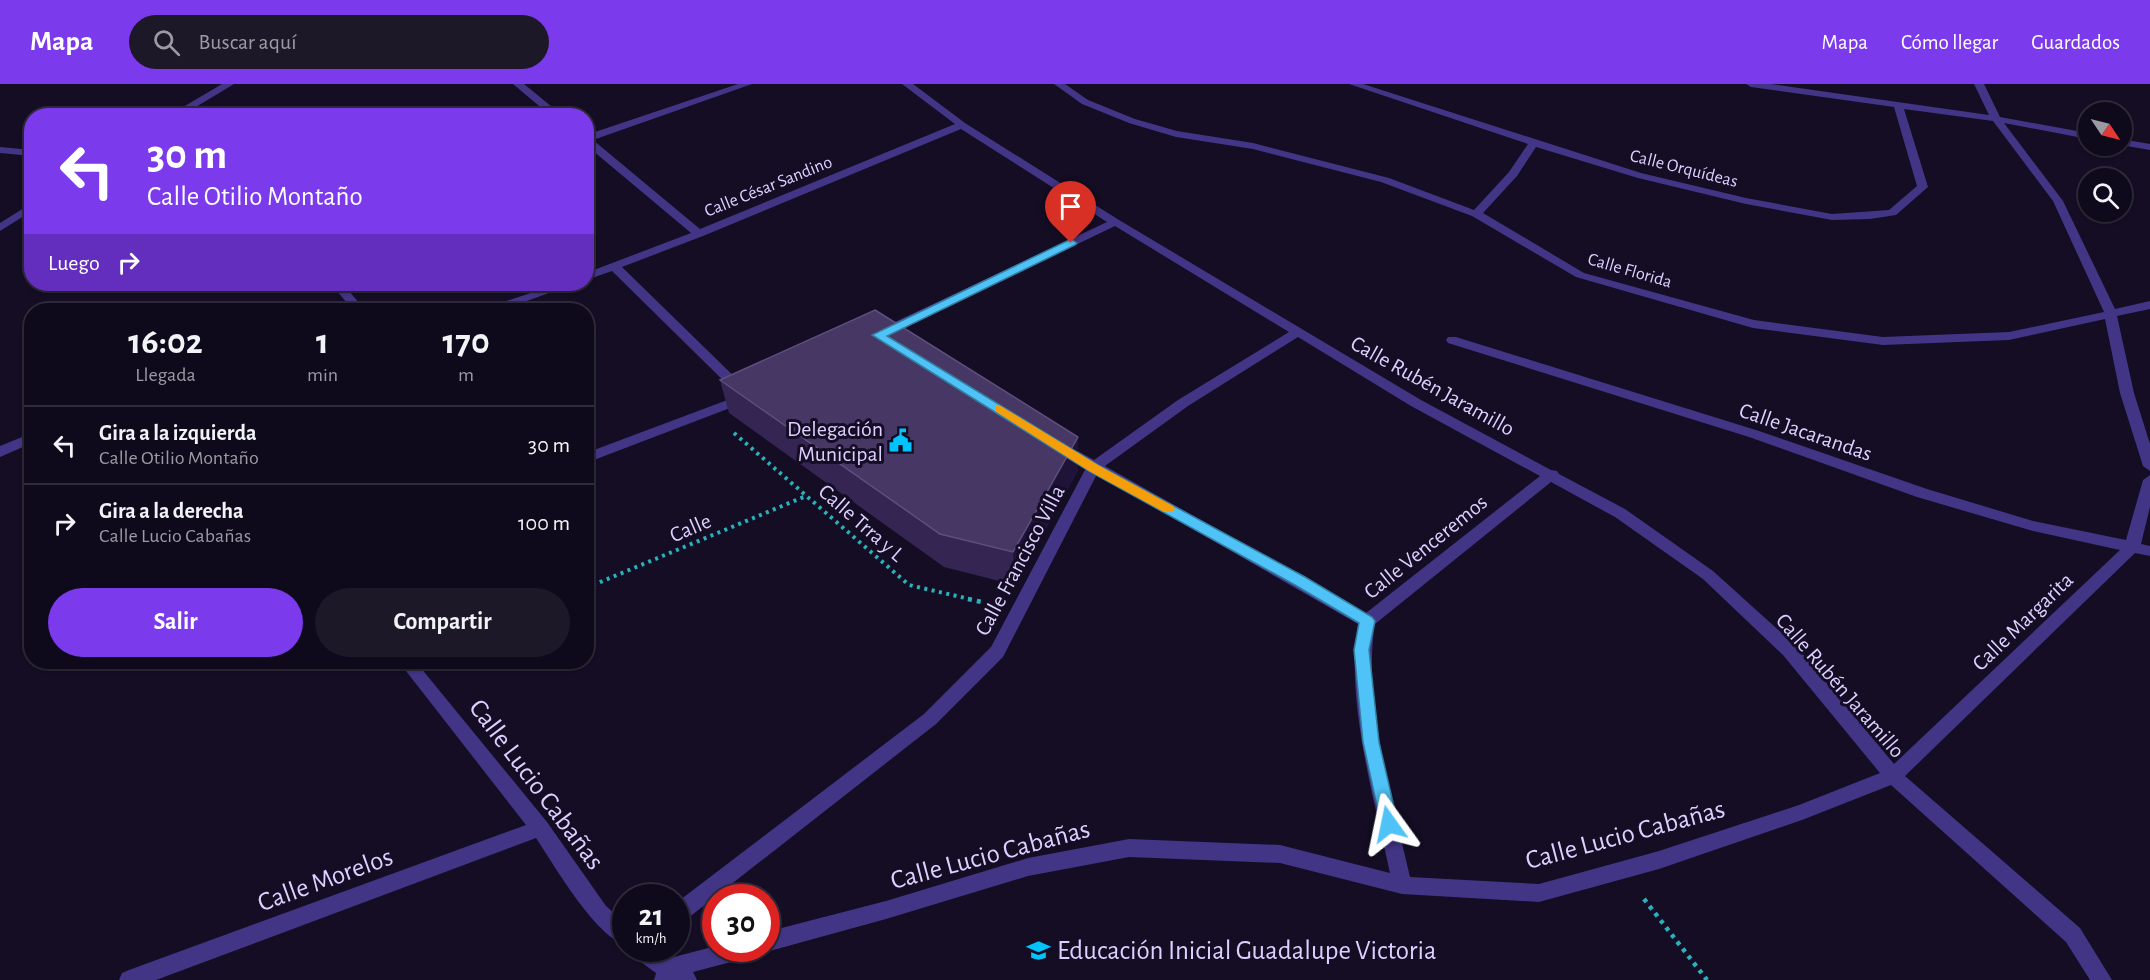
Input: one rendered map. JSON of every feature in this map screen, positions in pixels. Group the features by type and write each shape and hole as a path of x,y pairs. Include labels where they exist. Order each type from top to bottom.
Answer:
{"street":[{"path":"187,108 229,84"},
{"path":"518,84 548,108"},
{"path":"594,137 747,84"},
{"name":"Calle Rubén Jaramillo","path":"907,84 962,125 1114,222 1416,403 1552,474 1620,513 1708,575 1789,650 1893,776 2073,936 2102,980"},
{"name":"Calle Florida","path":"1059,84 1085,102 1132,121 1176,134 1254,146 1385,180 1476,214 1580,275 1754,324 1883,341 2009,336 2150,305"},
{"name":"Calle Orquídeas","path":"1354,84 1638,175 1746,201 1832,217 1892,213 1923,187 1898,106"},
{"path":"1751,84 1996,119 2078,134"},
{"path":"1978,84 1996,119 2058,201 2110,312 2127,393 2150,466"},
{"name":"Calle César Sandino","path":"594,274 699,234 962,125"},
{"path":"1476,214 1513,174 1534,143"},
{"path":"2132,144 2150,147"},
{"path":"594,145 699,234"},
{"path":"0,150 24,152"},
{"path":"0,228 24,212"},
{"path":"894,344 873,338 1114,222"},
{"path":"594,455 752,394 615,267"},
{"path":"343,291 352,303"},
{"path":"512,303 548,291"},
{"name":"Calle Francisco Villa","path":"690,904 930,719 997,652 1093,468 1183,403 1298,332"},
{"name":"Calle Jacarandas","path":"1452,340 1754,434 1922,493 2032,526 2150,551"},
{"path":"0,452 24,441"},
{"path":"1054,443 1093,468 1300,581 1367,621"},
{"name":"Calle Venceremos","path":"1402,885 1371,742 1362,650 1367,621 1552,474"},
{"path":"2132,547 2150,480"},
{"name":"Calle Margarita","path":"1893,776 2132,547"},
{"name":"Calle Lucio Cabañas","path":"413,669 540,828 599,913 612,925"},
{"name":"Calle Lucio Cabañas","path":"780,938 886,910 1028,867 1129,848 1280,854 1402,885 1539,893 1622,870 1802,812 1893,776"},
{"name":"Calle Morelos","path":"129,980 540,828"},
{"path":"653,962 666,974 687,980"},
{"path":"666,974 703,962"}],"path":[{"name":"Calle Trra y L","path":"709,411 909,585 1018,610"},
{"name":"Calle","path":"594,585 806,496"},
{"path":"1622,870 1707,980"}],"building":[{"name":"Delegación Municipal","path":"875,310 1078,437 1013,552 940,534 720,380"}],"slow traffic":[{"path":"999,409 1093,468 1169,509"}],"place":[{"name":"Delegación Municipal","path":"901,441"},
{"name":"Educación Inicial Guadalupe Victoria","path":"1039,950"}],"route":[{"path":"1071,243 878,335 903,348 1093,468 1300,581 1367,621 1362,650 1371,742 1389,824"}]}
